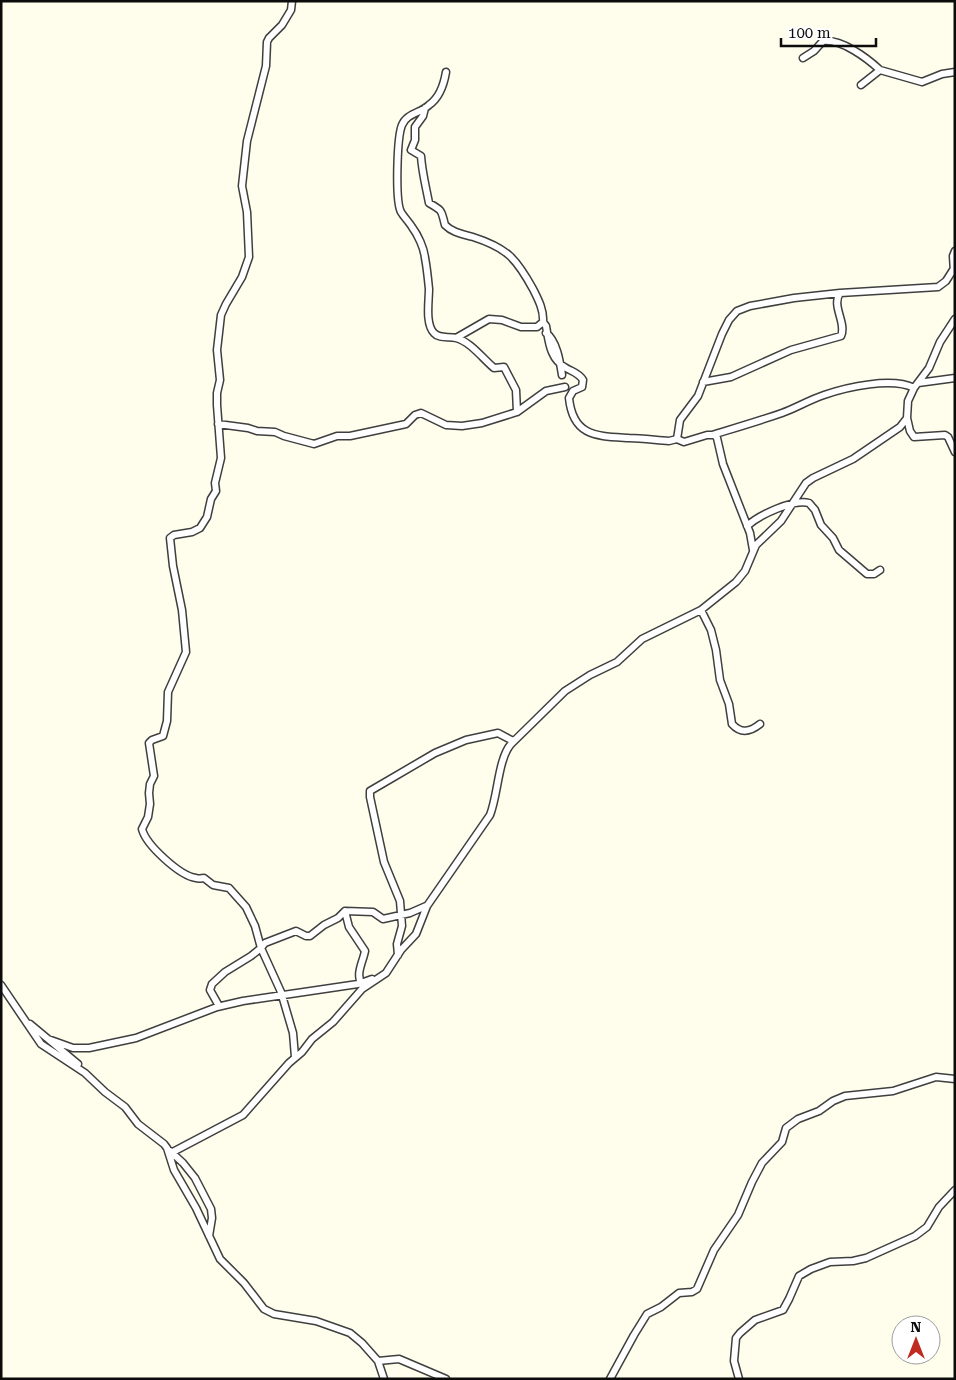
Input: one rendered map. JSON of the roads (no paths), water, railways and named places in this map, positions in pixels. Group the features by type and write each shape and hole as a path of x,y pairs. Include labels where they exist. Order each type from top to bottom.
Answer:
{"street":[{"path":"292,1 290,10 282,25 267,42 266,66 247,141 242,186 247,212 249,257 242,277 221,315 217,350 220,380 217,394 221,464 215,482 216,491 211,499 207,517 198,530 174,535 170,538 173,566 182,610 186,652 168,692 167,721 163,736 149,743 154,776 150,784 148,817 142,829 150,845 185,874 196,878 204,878 214,886 230,888 246,907 255,926 261,948 282,994 293,1033 295,1058"},
{"path":"803,58 814,51 823,41 828,40 855,51 880,70 922,82 942,74 955,72"},
{"path":"860,84 880,70"},
{"path":"446,72 434,101 405,120 400,131 398,202 401,212 413,228 425,255 429,288 429,319 433,332 437,336 456,338 479,353 493,368 504,367 516,390 517,412"},
{"path":"424,108 423,116 416,127 415,140 411,150 421,156 423,177 428,191 429,203 441,210 445,225 452,231 494,245 514,259 524,272 538,299 555,365 562,375"},
{"path":"678,439 680,420 698,396 722,334 729,320 737,311 750,306 794,298 938,286 946,281 954,272 952,256 955,251"},
{"path":"703,382 731,377 791,350 841,336 843,331 837,300 840,293"},
{"path":"456,338 489,319 498,319 521,327 537,327 547,333 552,340 572,412 577,422 591,434 604,437 658,440 678,439 681,442 688,442 775,416 811,400 838,391 890,383 916,385 955,378"},
{"path":"955,319 940,342 929,368 916,385 908,401 907,418 910,431 914,437 945,435 948,437 955,452"},
{"path":"537,327 543,322"},
{"path":"553,357 560,364 579,374 583,380 583,386 573,391 569,398"},
{"path":"218,424 257,431 275,432 314,444 337,436 350,436 406,424 419,413 452,426 482,423 517,412 546,391 565,387"},
{"path":"48,1039 81,1049 119,1043 220,1006 282,994 363,985 387,972 418,931 422,914 490,815 505,754 513,741 565,691 585,678 617,662 642,639 701,610 741,577 749,564 753,550 781,521 809,481 864,452 900,427 907,418"},
{"path":"712,434 717,438 723,464 747,526 753,550"},
{"path":"747,526 757,517 793,504 806,502 812,506 821,525 833,538 839,550 867,574 874,574 880,570"},
{"path":"701,610 716,650 720,680 730,709 732,724 739,730 744,731 760,724"},
{"path":"398,955 397,944 402,926 399,897 384,862 370,798 371,790 435,753 462,742 498,733 513,741"},
{"path":"220,1006 210,990 212,984 225,972 261,948 266,942 296,931 310,936 325,924 338,918 345,911 368,911 382,919 414,912 427,906"},
{"path":"345,911 349,927 365,951 359,970 363,985"},
{"path":"1,985 41,1044 85,1073"},
{"path":"169,1152 243,1115 314,1037 333,1022 363,985"},
{"path":"22,1016 71,1057 105,1092 125,1106 138,1124 183,1163 195,1178 211,1208 212,1218 209,1236"},
{"path":"610,1379 647,1314 661,1307 679,1293 692,1292 696,1289 714,1250 738,1215 762,1163 782,1142 786,1128 798,1119 820,1111 832,1101 845,1096 893,1091 936,1077 955,1079"},
{"path":"169,1152 174,1170 222,1262 244,1283 264,1309 274,1314 316,1321 350,1334 362,1343 378,1361 384,1379"},
{"path":"739,1379 734,1361 736,1338 755,1320 783,1310 790,1299 799,1276 830,1262 853,1261 866,1258 915,1236 927,1227 939,1207 955,1190"},
{"path":"378,1361 399,1359 446,1379"}]}
